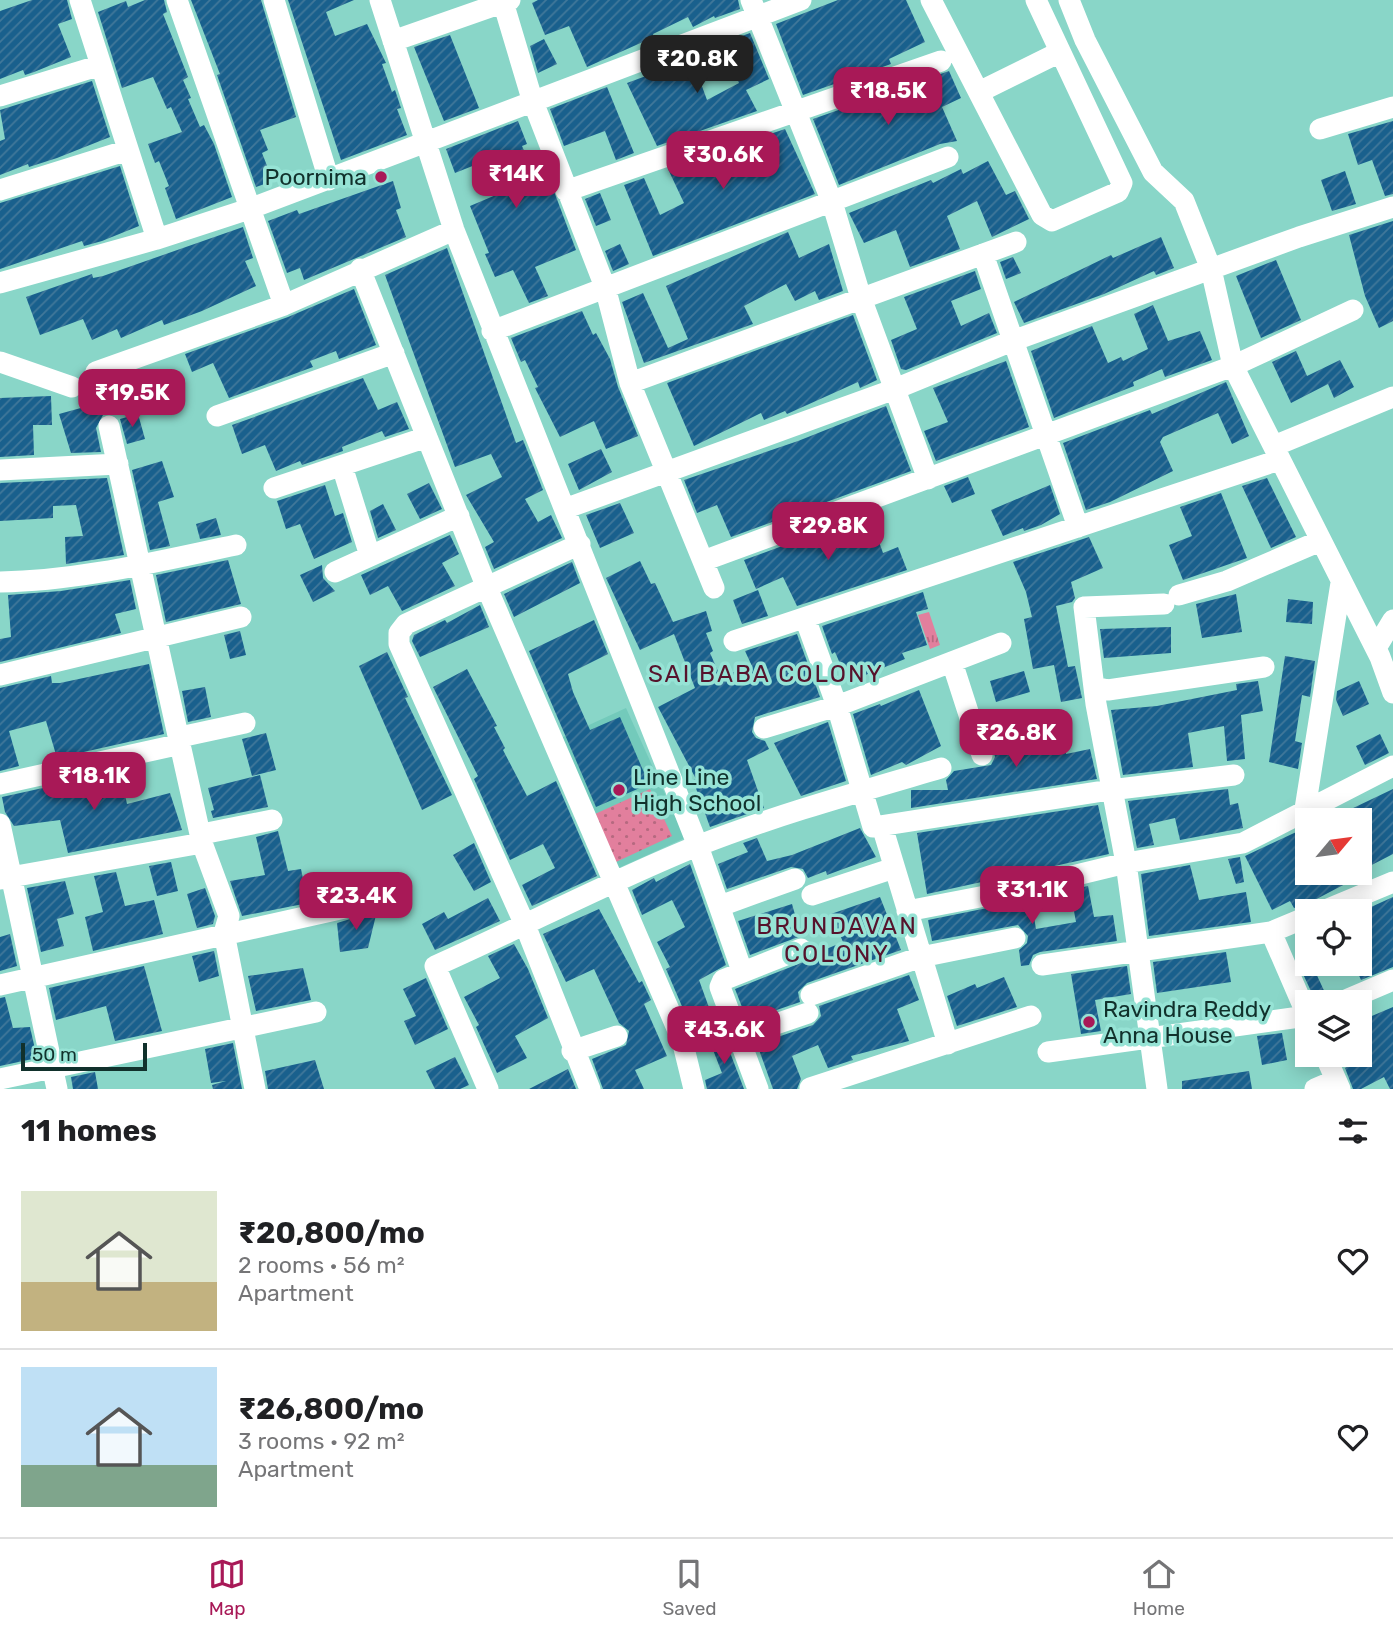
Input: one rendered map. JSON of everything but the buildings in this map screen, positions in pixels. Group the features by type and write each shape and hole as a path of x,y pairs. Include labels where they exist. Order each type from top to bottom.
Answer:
{"street":[{"path":"80,0 158,239"},
{"path":"177,0 249,209 285,304"},
{"path":"274,0 330,180"},
{"path":"380,0 454,230 492,331 567,508 698,846 742,971"},
{"path":"0,283 158,239 249,209 426,144 754,8 801,0"},
{"path":"931,0 1042,215 1052,221 1118,192 1122,183 1036,0"},
{"path":"1069,0 1085,40 1153,172 1184,201 1211,269 1233,366 1380,657"},
{"path":"393,41 506,1 532,99 605,287 630,383 713,588"},
{"path":"754,8 832,202 861,298 928,479"},
{"path":"979,92 1060,52"},
{"path":"566,191 940,61"},
{"path":"0,96 101,65"},
{"path":"1320,129 1393,107"},
{"path":"0,190 128,150"},
{"path":"492,331 948,157"},
{"path":"567,508 895,389 1012,341 1393,207"},
{"path":"96,372 285,304 454,230"},
{"path":"630,383 1016,242"},
{"path":"983,254 1044,436 1078,527"},
{"path":"360,269 487,588 682,1040 694,1089"},
{"path":"703,561 1233,366 1353,310"},
{"path":"217,416 394,353"},
{"path":"0,362 72,387"},
{"path":"734,641 1078,527 1277,453 1393,397"},
{"path":"109,426 202,838 229,916 225,933 255,1089"},
{"path":"274,488 427,437"},
{"path":"0,470 118,464"},
{"path":"342,466 370,556"},
{"path":"335,572 458,516"},
{"path":"1157,1089 1148,1039 1126,863 1110,790 1084,607 1171,600 1227,581 1320,541"},
{"path":"580,544 406,624 399,633 399,644 525,925 572,1051 590,1089"},
{"path":"0,582 22,582 141,565 236,545"},
{"path":"1305,808 1341,583"},
{"path":"0,676 241,617"},
{"path":"805,618 837,706 873,827 1110,790 1234,775"},
{"path":"1393,620 1376,648 1393,693"},
{"path":"764,728 837,706 1001,643"},
{"path":"952,662 982,755"},
{"path":"1094,687 1108,690 1264,667"},
{"path":"0,784 245,723"},
{"path":"1307,808 1393,766"},
{"path":"488,1089 435,967 612,883 698,846 941,768"},
{"path":"907,911 1006,892 1126,863 1243,843 1295,814"},
{"path":"5,878 202,838 272,820"},
{"path":"0,824 5,878 33,977 57,1089"},
{"path":"882,826 948,1044"},
{"path":"812,895 894,867"},
{"path":"720,906 795,880"},
{"path":"1352,899 1393,882"},
{"path":"0,985 358,905"},
{"path":"1042,965 1136,949 1271,932 1295,922"},
{"path":"1271,932 1296,990"},
{"path":"738,1037 921,957 1015,938"},
{"path":"758,1089 720,987 723,980 742,971 801,950"},
{"path":"1368,990 1393,979"},
{"path":"0,1079 316,1012"},
{"path":"810,1088 1031,1016"},
{"path":"1048,1052 1295,1018"},
{"path":"572,1051 617,1036"},
{"path":"1314,1089 1338,1085 1330,1067"}],"shaded area":[{"name":"Line Line High School","path":"626,708 685,838 612,871 552,742"}],"green space":[{"path":"929,612 940,645 930,649 918,615"},
{"path":"650,789 672,836 616,862 595,814"}],"place":[{"name":"Poornima","path":"381,177"},
{"name":"Line Line High School","path":"619,790"},
{"name":"Ravindra Reddy Anna House","path":"1089,1022"}],"district":[{"name":"SAI BABA COLONY","path":"766,674"},
{"name":"BRUNDAVAN COLONY","path":"837,940"}]}
